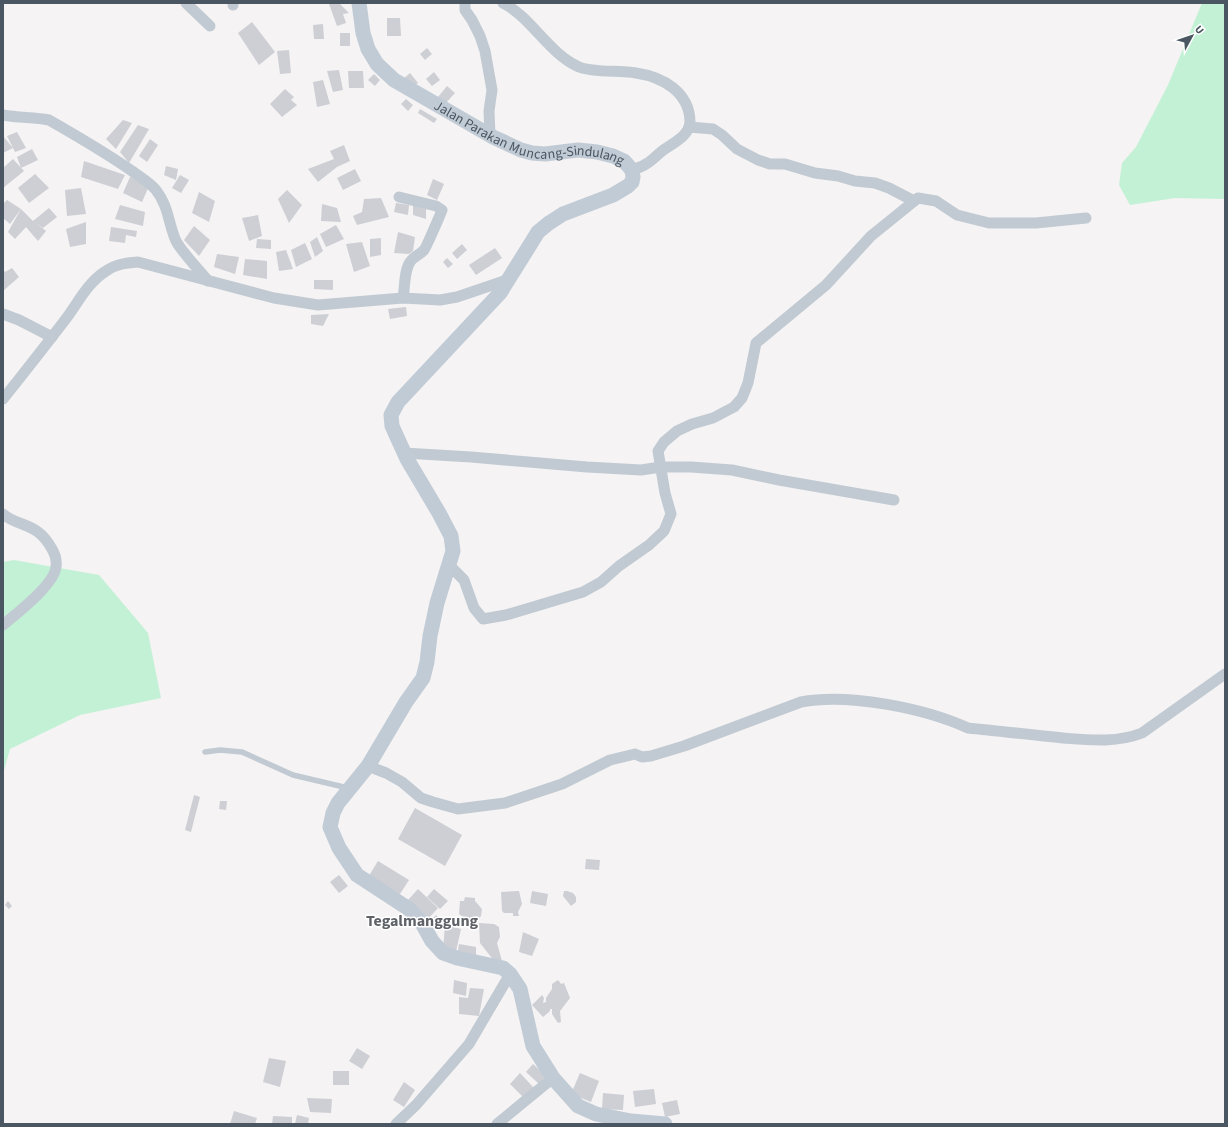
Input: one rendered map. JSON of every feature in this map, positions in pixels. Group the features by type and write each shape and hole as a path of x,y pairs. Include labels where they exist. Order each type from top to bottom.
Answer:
{"street":[{"path":"186,3 210,26"},
{"name":"Jalan Parakan Muncang-Sindulang","path":"359,3 363,33 368,49 378,64 394,80 490,135 521,150 545,154 578,150 597,152 613,156 624,162 632,170 632,182 628,186 613,194 563,214 538,232 500,293 398,402 391,415 392,426 404,453 451,536 453,551 437,603 430,636 428,662 423,678 406,702 368,766 338,803 333,813 330,827 339,848 357,875 409,909 422,923 432,941 443,953 456,958 503,968 510,974"},
{"path":"465,3 465,10 480,36 485,51 492,90 489,111 490,135"},
{"path":"503,3 508,5 526,21 566,60 580,68 607,72 637,73 651,76 666,82 676,90 689,110 688,127 685,133 675,143 663,150 646,164 632,170"},
{"path":"3,115 16,118 38,118 49,120 111,156 145,181 155,190 164,204 177,242 208,281"},
{"path":"688,127 713,129 737,149 770,164 785,164 855,181 875,184 889,188 914,201"},
{"path":"399,197 436,206 442,210 426,248 413,258 408,265 403,298"},
{"path":"449,565 464,580 474,608 483,619 506,615 583,592 601,582 619,566 649,545 664,530 671,514 665,493 658,451 664,442 677,431 692,424 713,418 734,407 742,398 748,383 756,343 826,285 871,236 918,198 936,201 957,215 990,223 1036,223 1086,218"},
{"path":"3,399 52,337 87,287 104,271 116,265 138,262 274,298 318,305 403,298 440,300 457,297 507,280"},
{"path":"3,314 19,320 52,337"},
{"path":"404,453 471,456 587,467 641,470 660,467 732,470 779,480 894,500"},
{"path":"3,514 38,532 47,540 55,556 56,567 53,576 40,592 3,625"},
{"path":"368,766 386,773 402,782 421,798 458,809 505,803 562,784 610,760 634,754 642,757 651,756 697,741 801,702 815,699 865,701 920,711 951,720 968,728 1092,740 1122,739 1133,737 1142,733 1225,674"},
{"path":"396,1124 416,1105 469,1044 510,974 520,989 533,1046 553,1078 578,1106 595,1114 631,1121 665,1124"},
{"path":"497,1124 553,1078"}],"lane":[{"path":"205,752 220,750 242,752 293,775 349,788"}],"green space":[{"path":"1202,3 1225,3 1225,199 1175,198 1130,205 1119,185 1122,163 1136,147 1168,85"},
{"path":"14,560 99,575 148,633 161,698 80,715 10,749 3,774 3,562"}],"building":[{"path":"339,3 349,13 343,14 346,23 337,26 329,4"},
{"path":"387,18 400,18 401,36 387,36"},
{"path":"252,22 275,52 259,65 238,33"},
{"path":"323,24 324,39 314,39 313,25"},
{"path":"340,33 350,33 350,46 340,46"},
{"path":"427,48 432,54 425,60 420,54"},
{"path":"289,50 291,73 280,74 277,51"},
{"path":"339,70 343,90 333,92 327,71"},
{"path":"348,71 363,71 364,88 349,88"},
{"path":"434,72 440,80 432,86 426,79"},
{"path":"410,73 418,83 409,89 402,80"},
{"path":"374,74 380,80 375,86 368,80"},
{"path":"323,80 330,104 317,107 313,82"},
{"path":"447,86 455,93 445,104 438,97"},
{"path":"285,89 294,97 291,100 297,105 282,117 270,104"},
{"path":"406,99 413,105 408,111 401,104"},
{"path":"420,109 437,119 434,123 418,113"},
{"path":"123,120 132,123 116,149 106,139"},
{"path":"138,125 149,129 129,163 120,152"},
{"path":"17,132 26,148 15,152 7,136"},
{"path":"3,136 13,148 3,153"},
{"path":"150,139 158,145 147,162 139,156"},
{"path":"344,145 350,161 337,167 318,182 308,169 334,159 330,151"},
{"path":"32,149 38,160 21,168 17,157"},
{"path":"13,159 24,171 3,188 3,168"},
{"path":"84,161 125,175 118,189 81,177"},
{"path":"166,166 178,169 176,180 164,175"},
{"path":"355,169 361,181 343,190 337,178"},
{"path":"35,174 49,188 29,203 18,188"},
{"path":"180,175 189,180 181,193 172,188"},
{"path":"130,177 149,186 142,202 123,193"},
{"path":"433,179 444,184 437,200 427,195"},
{"path":"81,188 86,214 67,216 65,190"},
{"path":"287,190 302,205 289,223 278,199"},
{"path":"199,192 215,201 209,222 192,213"},
{"path":"381,198 389,217 357,225 353,216 362,212 364,199"},
{"path":"7,200 21,209 10,224 3,218 3,204"},
{"path":"396,203 409,205 408,215 394,212"},
{"path":"322,204 337,208 341,222 321,221"},
{"path":"120,205 145,212 143,226 115,219"},
{"path":"413,205 426,209 426,219 413,215"},
{"path":"49,208 57,217 43,228 36,223 46,231 38,241 26,227 15,239 8,232 21,209 33,221"},
{"path":"258,215 262,236 249,241 242,218"},
{"path":"86,222 86,244 70,247 66,229"},
{"path":"336,225 344,239 326,247 320,234"},
{"path":"194,226 210,240 199,256 184,240"},
{"path":"111,227 137,231 136,237 126,235 125,243 109,241"},
{"path":"398,232 415,237 413,251 409,254 394,253"},
{"path":"317,237 323,251 315,257 310,242"},
{"path":"381,238 381,255 370,257 370,239"},
{"path":"257,239 271,240 271,249 256,248"},
{"path":"362,242 370,266 354,272 346,244"},
{"path":"305,243 312,259 296,267 291,250"},
{"path":"462,244 467,250 457,259 452,253"},
{"path":"495,248 502,258 476,275 469,265"},
{"path":"286,250 293,269 279,271 276,252"},
{"path":"217,254 239,257 235,274 214,267"},
{"path":"447,258 453,264 448,268 443,262"},
{"path":"245,259 267,261 267,279 243,275"},
{"path":"12,268 19,277 3,291 3,269 5,272"},
{"path":"314,280 333,280 333,290 314,289"},
{"path":"406,307 407,316 390,319 388,309"},
{"path":"329,314 323,326 311,324 311,315"},
{"path":"194,795 200,797 191,832 185,830"},
{"path":"220,801 227,801 226,810 219,809"},
{"path":"415,808 462,835 445,866 398,839"},
{"path":"586,859 600,860 599,870 585,869"},
{"path":"378,861 409,880 398,897 367,879"},
{"path":"339,875 348,886 339,893 330,882"},
{"path":"418,889 438,908 428,919 408,900"},
{"path":"434,889 448,901 440,909 427,897"},
{"path":"519,891 522,904 518,912 519,916 513,916 513,913 504,913 502,911 501,892"},
{"path":"532,891 548,894 546,906 530,903"},
{"path":"564,891 573,893 576,897 576,902 571,906 563,896"},
{"path":"465,897 475,898 475,901 482,909 481,916 477,921 471,923 459,914 460,901 464,901"},
{"path":"8,901 12,906 9,909 5,905"},
{"path":"436,915 444,923 438,928 430,921"},
{"path":"479,923 494,924 499,927 500,937 497,943 502,961 495,962 480,943"},
{"path":"445,925 461,929 455,956 443,950"},
{"path":"523,932 539,939 532,956 519,952"},
{"path":"459,944 476,947 476,961 457,957"},
{"path":"454,980 467,983 466,996 453,993"},
{"path":"558,980 561,984 564,983 570,998 560,1011 561,1022 558,1023 552,1014 552,1009 550,1009 550,1011 543,1017 532,1005 542,995 544,998 543,1003 546,1002 546,998 552,989 552,984"},
{"path":"470,988 484,989 479,1016 459,1014 459,997 468,998"},
{"path":"357,1048 370,1056 362,1069 349,1061"},
{"path":"269,1058 286,1061 280,1087 263,1082"},
{"path":"533,1064 546,1076 539,1084 526,1072"},
{"path":"333,1071 349,1071 349,1085 333,1085"},
{"path":"520,1073 534,1088 524,1098 510,1084"},
{"path":"580,1073 599,1081 591,1102 571,1094"},
{"path":"404,1082 415,1090 404,1107 393,1100"},
{"path":"654,1089 656,1104 635,1107 633,1091"},
{"path":"603,1093 624,1095 623,1110 602,1109"},
{"path":"307,1098 332,1099 331,1113 310,1112"},
{"path":"677,1100 680,1114 665,1117 662,1103"},
{"path":"234,1111 257,1118 255,1124 230,1124"},
{"path":"297,1115 309,1118 308,1124 295,1124"},
{"path":"273,1116 292,1117 292,1124 272,1124"}],"district":[{"name":"Tegalmanggung","path":"422,920"}]}
